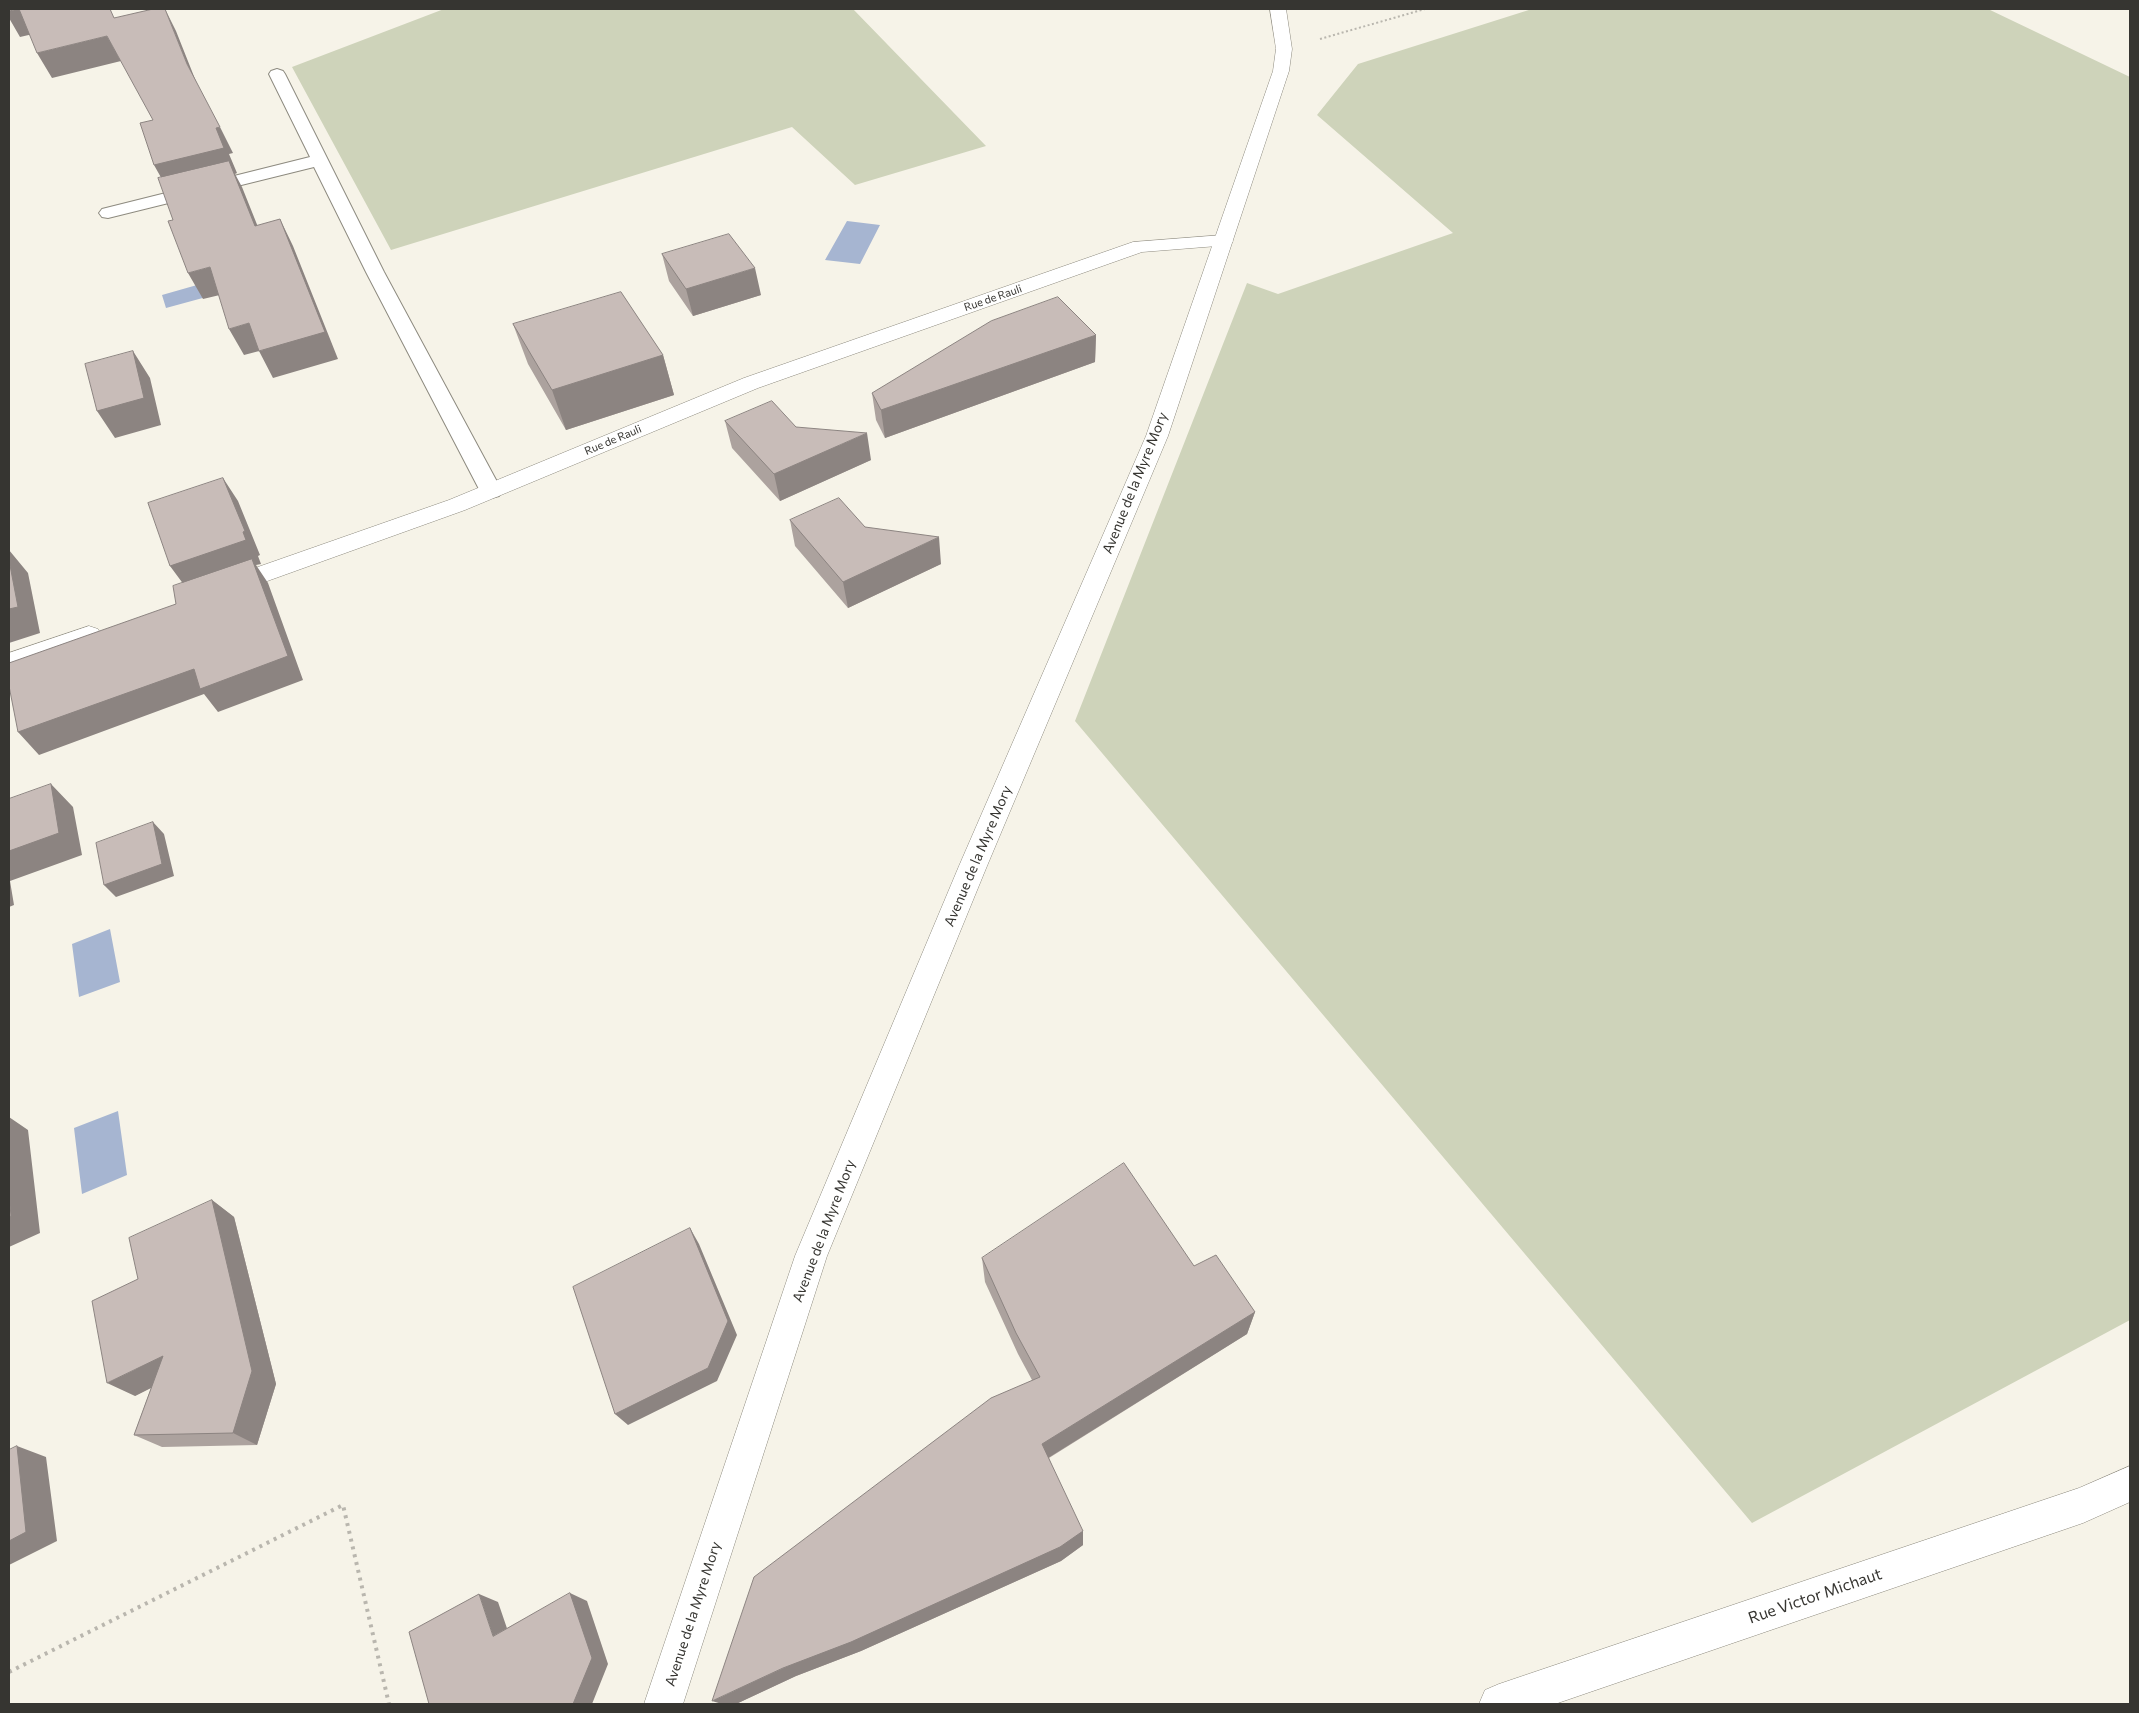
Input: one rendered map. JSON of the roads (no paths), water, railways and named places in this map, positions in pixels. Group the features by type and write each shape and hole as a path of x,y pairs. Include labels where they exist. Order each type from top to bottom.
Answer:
{"street":[{"name":"Avenue de la Myre Mory","path":"663,1704 812,1256 973,866 1157,436 1281,71 1284,49 1278,9"},
{"name":"Rue de Rauli","path":"204,595 457,505 751,383 1140,246 1223,241"},
{"path":"9,662 111,628"},
{"name":"Rue Victor Michaut","path":"1499,1704 2082,1505 2130,1484"}],"lane":[{"path":"276,74 375,272 491,491"},
{"path":"108,213 320,160"}],"water":[{"path":"847,221 880,225 860,264 825,260"},
{"path":"204,283 221,293 166,308 162,295"},
{"path":"110,929 120,982 79,997 72,944"},
{"path":"118,1111 127,1175 82,1194 74,1128"}]}
